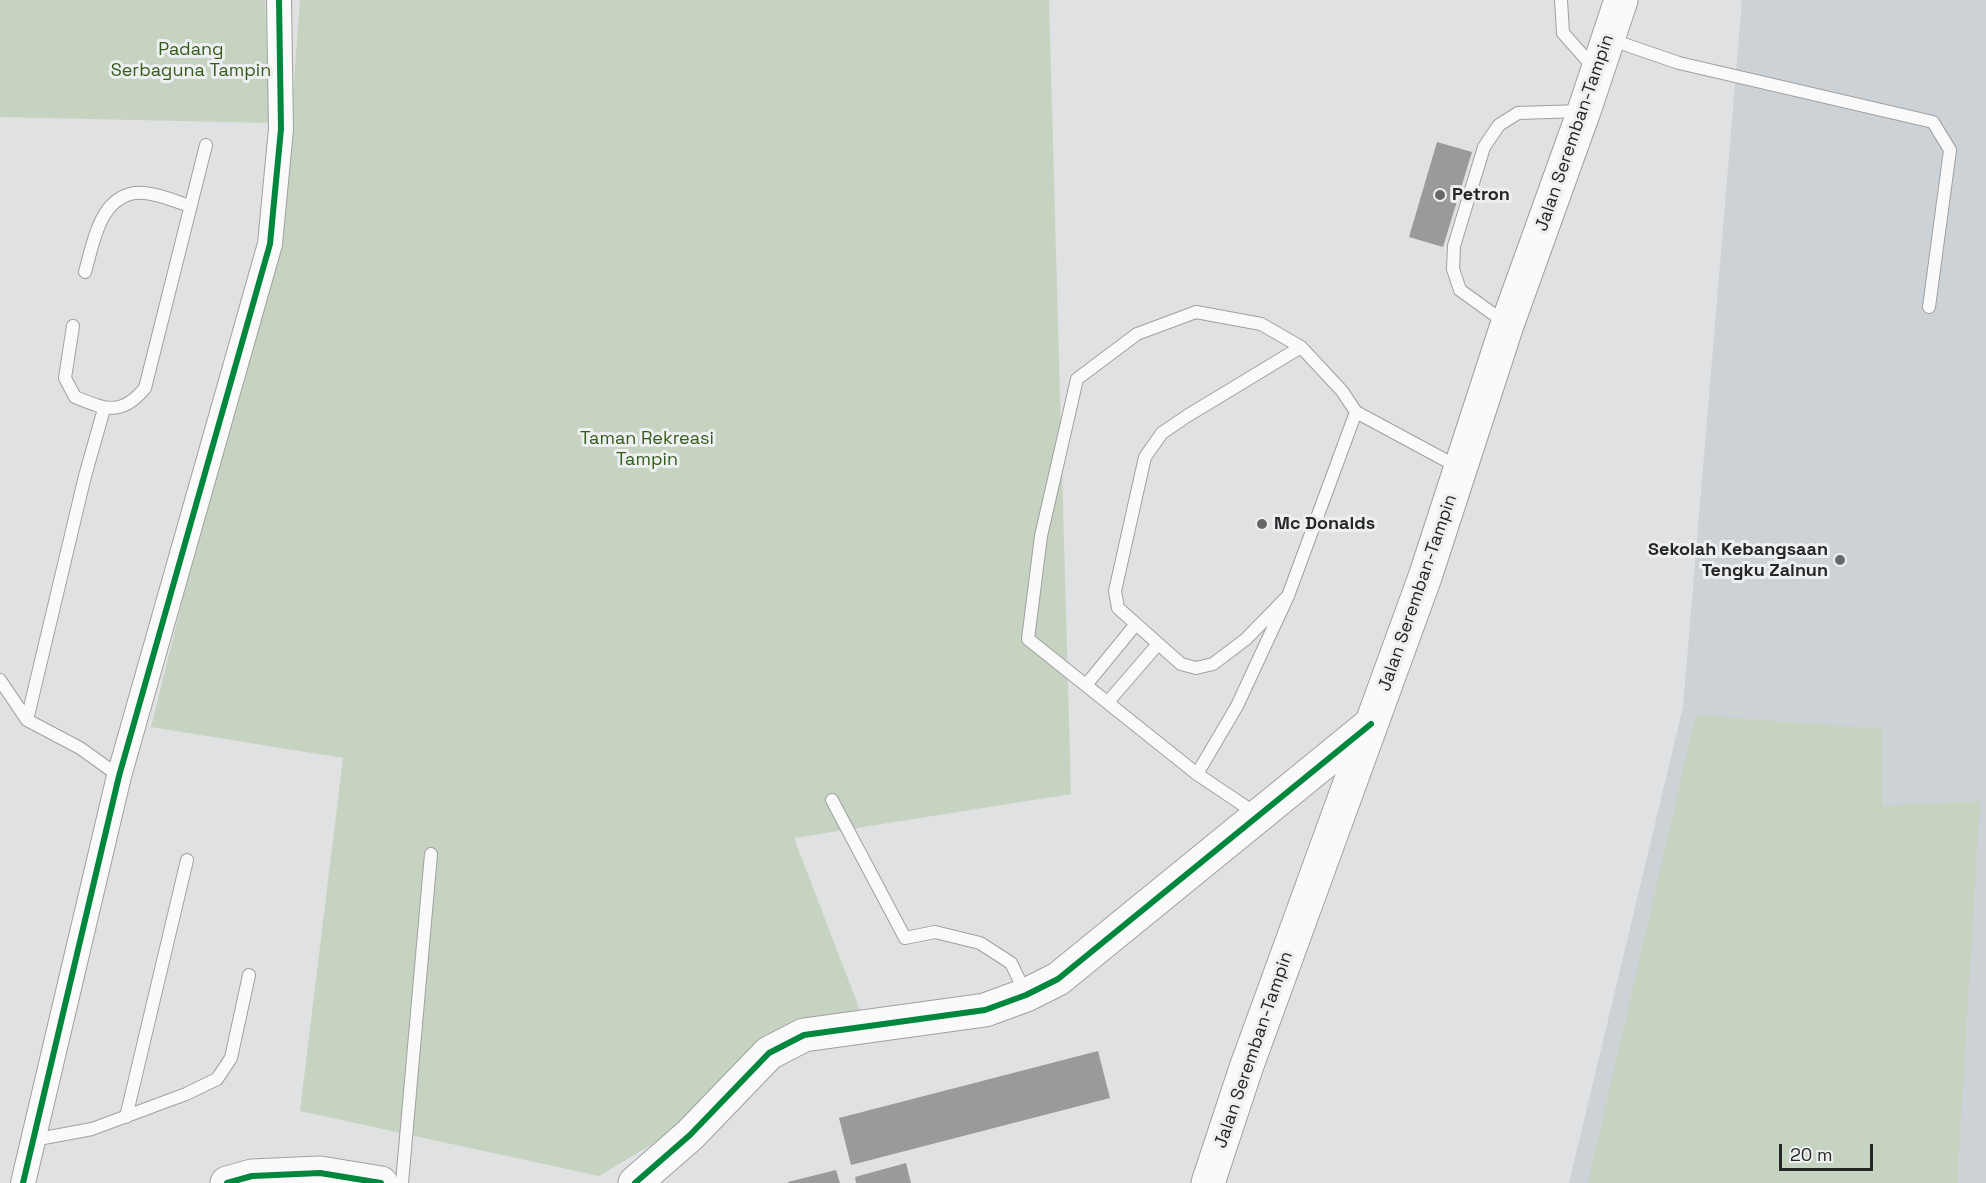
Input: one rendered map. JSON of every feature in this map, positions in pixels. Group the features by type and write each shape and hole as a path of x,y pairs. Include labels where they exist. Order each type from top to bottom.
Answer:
{"main road":[{"name":"Jalan Seremban-Tampin","path":"1208,1183 1250,1057 1425,577 1508,324 1621,0"},
{"path":"635,1183 690,1135 769,1053 804,1035 985,1010 1026,995 1058,979 1371,724"},
{"path":"673,1183 690,1135"},
{"path":"244,1181 320,1173 381,1183"}],"street":[{"path":"23,1183 119,776 270,244 281,129 279,0"}],"lane":[{"path":"1561,0 1563,33 1597,71"},
{"path":"1608,39 1679,63 1933,122 1950,150 1929,307"},
{"path":"1508,324 1460,290 1453,269 1454,246 1484,147 1499,125 1518,112 1584,111"},
{"path":"73,326 65,378 75,397 104,409 134,401 145,388 206,145"},
{"path":"85,272 99,225 108,208 122,198 135,193 152,194 190,206"},
{"path":"1259,815 1197,774 1028,639 1041,536 1077,380 1137,334 1196,312 1261,324 1301,347 1342,391 1356,412 1461,468"},
{"path":"1288,596 1246,639 1213,664 1196,668 1180,664 1118,609 1115,591 1145,457 1162,433 1186,416 1301,347"},
{"path":"27,720 85,476 104,409"},
{"path":"1197,774 1237,706 1288,596 1356,412"},
{"path":"1086,685 1136,624"},
{"path":"1108,702 1158,644"},
{"path":"0,680 27,720 80,748 119,776"},
{"path":"832,800 905,938 935,933 981,943 1011,963 1026,995"},
{"path":"402,1183 431,854"},
{"path":"126,1117 187,860"},
{"path":"33,1140 92,1129 186,1094 217,1079 231,1058 249,975"}],"shaded area":[{"name":"Sekolah Kebangsaan Tengku Zainun","path":"1742,0 1986,0 1986,1183 1569,1183 1683,707"}],"green space":[{"name":"Padang Serbaguna Tampin","path":"0,0 265,0 270,123 0,117"},
{"name":"Taman Rekreasi Tampin","path":"300,0 1049,0 1071,794 794,838 863,1018 599,1176 300,1111 343,758 151,727 232,401 288,160"},
{"path":"1696,715 1882,729 1882,806 1980,801 1957,1183 1588,1183"}],"building":[{"name":"Petron","path":"1437,142 1472,152 1443,247 1409,237"},
{"path":"1098,1051 1110,1098 851,1165 839,1118"},
{"path":"906,1163 911,1183 856,1183 855,1177"},
{"path":"836,1170 840,1183 788,1183 788,1182"}],"cycle path":[{"path":"23,1183 119,776 270,244 281,129 279,0"},
{"path":"635,1183 690,1135 769,1053 804,1035 985,1010 1026,995 1058,979 1371,724"},
{"path":"227,1183 252,1176 320,1173 381,1183"}],"place":[{"name":"Petron","path":"1440,195"},
{"name":"Mc Donalds","path":"1262,524"},
{"name":"Sekolah Kebangsaan Tengku Zainun","path":"1840,560"}]}
